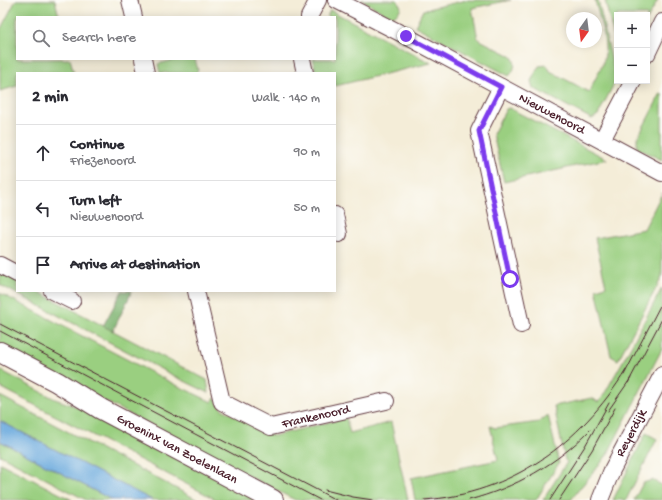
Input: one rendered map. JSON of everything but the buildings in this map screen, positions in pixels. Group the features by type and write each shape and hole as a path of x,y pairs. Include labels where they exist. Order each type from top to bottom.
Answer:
{"main road":[{"name":"Groeninx van Zoelenlaan","path":"0,352 57,382 101,409 274,500"},
{"name":"Groeninx van Zoelenlaan","path":"0,365 53,392 101,409"}],"street":[{"path":"130,0 134,16"},
{"path":"310,16 318,0"},
{"name":"Nieuwenoord","path":"336,0 397,31 662,173"},
{"path":"650,48 662,22"},
{"path":"142,60 146,72"},
{"path":"302,60 305,72"},
{"path":"602,140 631,84"},
{"path":"501,87 479,131 520,325"},
{"path":"336,220 339,234"},
{"path":"0,265 16,273"},
{"path":"54,292 72,302"},
{"name":"Frankenoord","path":"196,292 222,402 271,427 386,401"},
{"name":"Reyerdijk","path":"593,500 612,470 662,375"},
{"name":"Reyerdijk","path":"600,500 612,470"}],"green space":[{"path":"16,0 55,0 59,16 16,16 16,60 70,60 74,72 16,72 16,86 0,91 0,30"},
{"path":"362,0 397,0 401,7 398,13 391,17"},
{"path":"467,0 511,0 472,8 478,39 513,58 515,63 513,71 509,76 415,26 423,10"},
{"path":"595,0 598,0 601,12 598,12"},
{"path":"605,0 658,0 650,15 650,12 614,12 614,38"},
{"path":"330,10 431,63 336,86 336,72 316,72 313,60 336,60 336,16 327,16"},
{"path":"602,18 614,71 614,84 598,115 592,119 533,88 531,81 539,66 547,65 550,71 589,92 604,60"},
{"path":"174,60 195,60 198,70 197,72 160,72 158,64"},
{"path":"661,93 662,160 637,148 637,139"},
{"path":"509,108 607,159 504,182 493,134 506,109"},
{"path":"662,193 662,277 618,360 611,356 596,289 606,286 595,238 644,229"},
{"path":"0,272 16,280 16,292 39,292 207,380 209,393 176,377 0,285"},
{"path":"662,288 662,349 607,455 571,500 543,500 567,462 565,460 554,406 592,398 598,402 602,398"},
{"path":"121,292 132,292 113,331 103,326"},
{"path":"0,293 174,384 212,402 215,398 222,409 273,436 346,418 350,433 391,422 408,500 295,500 0,347"},
{"path":"0,370 55,399 86,410 259,500 217,500 0,387"},
{"path":"0,396 198,500 152,500 0,421"},
{"path":"548,415 559,463 536,500 415,500 411,478 498,460 490,426 495,428 539,422"},
{"path":"646,433 657,439 626,500 613,500"},
{"path":"0,441 112,500 86,500 0,455"},
{"path":"0,463 72,500 0,500"},
{"path":"652,480 662,485 662,500 634,500 643,483"}],"water":[{"path":"0,421 152,500 112,500 0,441"}],"tram line":[{"path":"624,375 662,302"},
{"path":"628,383 662,319"},
{"path":"0,324 336,500"},
{"path":"0,331 320,500"},
{"path":"424,500 456,496 486,487 514,475 541,460 565,442 588,420 608,396 626,370"},
{"path":"608,411 631,378"},
{"path":"550,500 585,446 609,403"},
{"path":"559,500 592,450 615,408"},
{"path":"469,500 519,482 564,454 590,430"},
{"path":"325,490 373,500"}],"route":[{"path":"406,36 501,87 479,131 510,279"}]}
